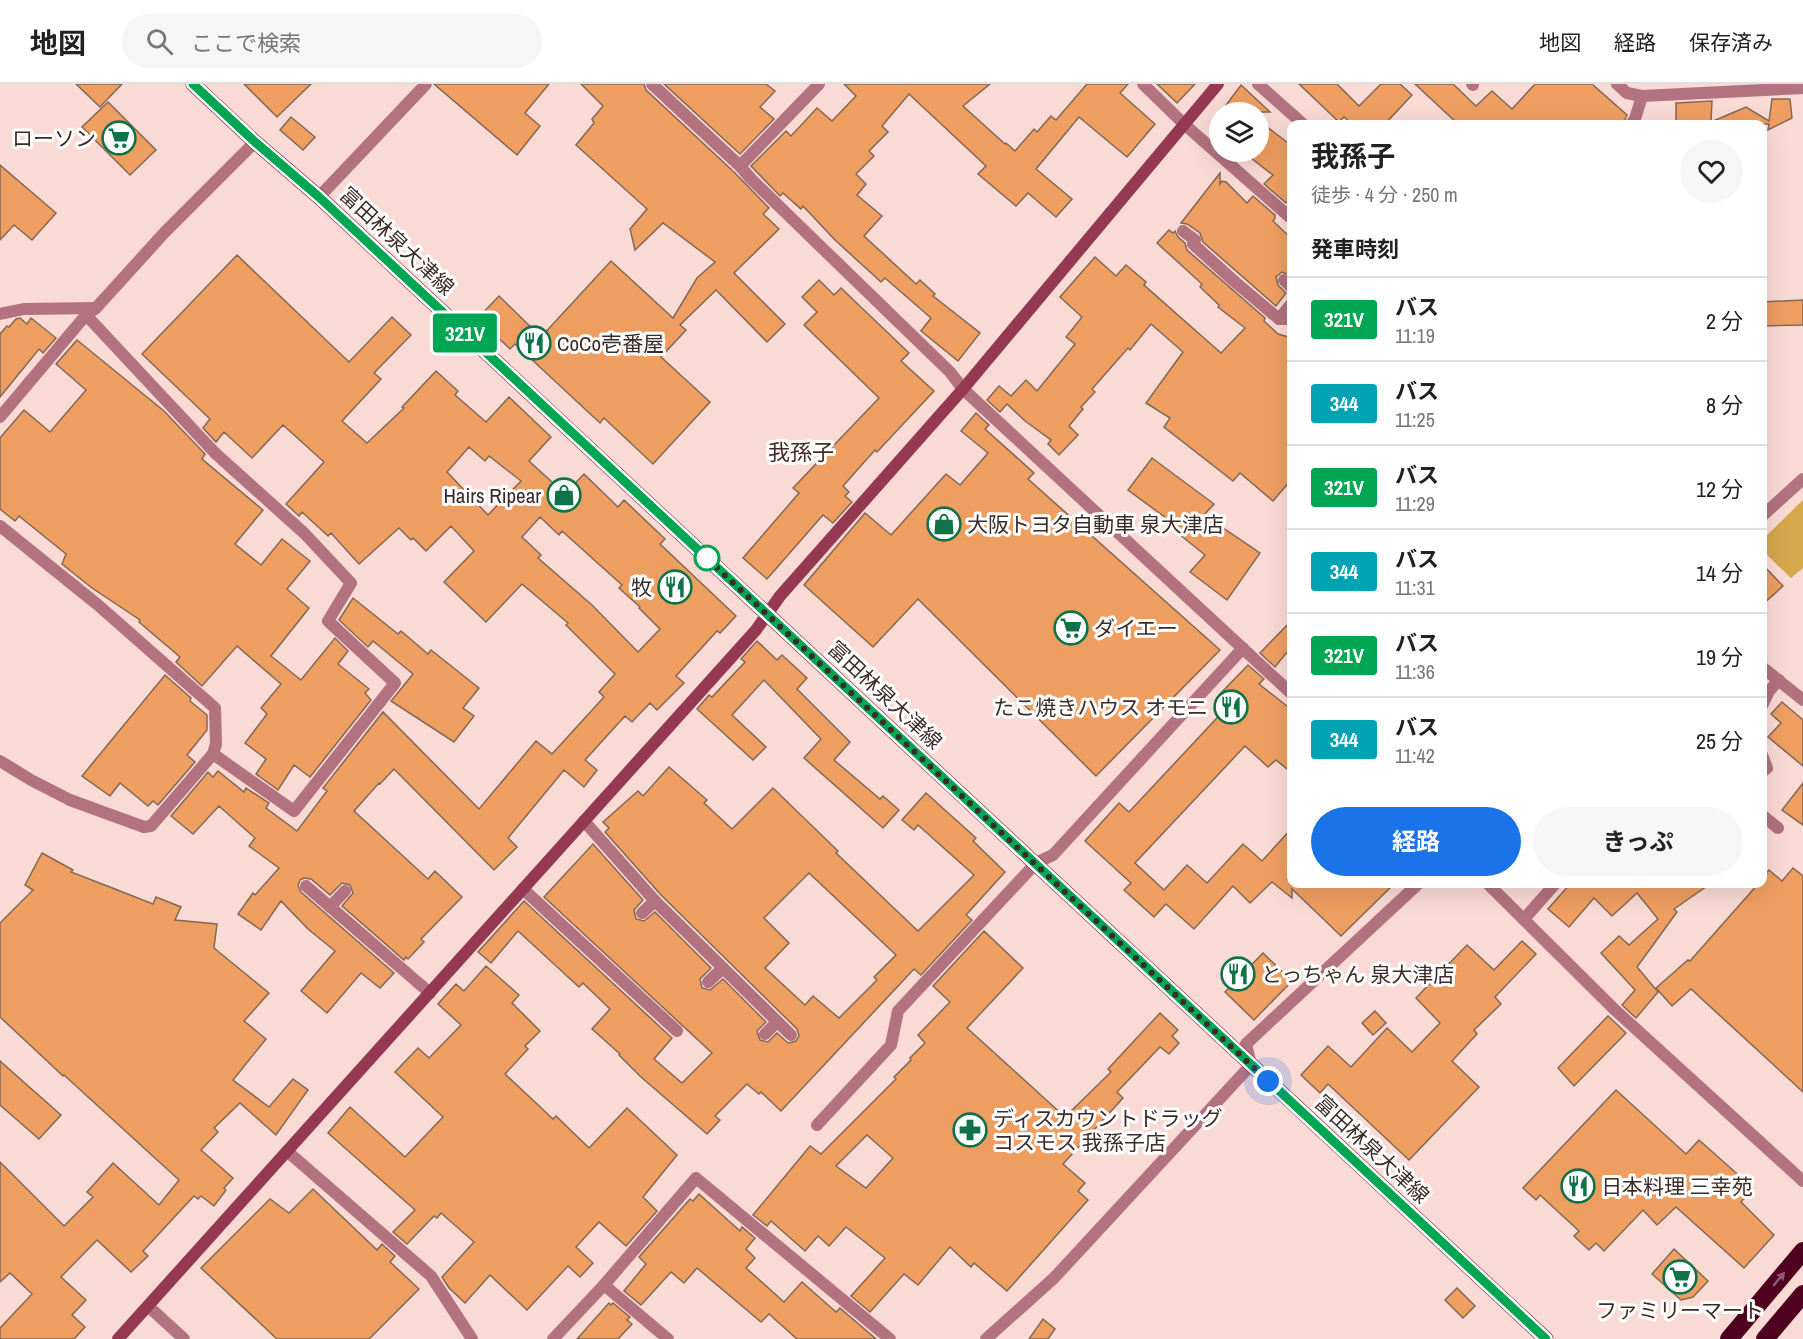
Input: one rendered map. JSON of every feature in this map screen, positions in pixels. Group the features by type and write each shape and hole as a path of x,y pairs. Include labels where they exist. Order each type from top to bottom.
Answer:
{"highway":[{"path":"1729,1339 1803,1251"},
{"path":"1765,1339 1803,1294"}],"main road":[{"name":"富田林泉大津線","path":"193,84 319,197 1546,1339"}],"street":[{"path":"319,197 426,84"},
{"path":"651,84 740,166 950,372 963,389 1287,689"},
{"path":"740,166 819,84"},
{"path":"1143,84 1184,124 1287,215"},
{"path":"117,1339 288,1152 756,630 780,596 963,389 1218,84"},
{"path":"1258,84 1298,120"},
{"path":"1617,84 1628,93 1642,96 1803,88"},
{"path":"1634,120 1642,96"},
{"path":"0,417 91,311 165,232 255,142"},
{"path":"1183,231 1195,240 1193,244 1234,282 1285,319"},
{"path":"0,314 24,309 91,311 215,453 304,534 351,583 328,621 395,682 294,811 213,754"},
{"path":"1767,511 1803,479"},
{"path":"0,526 98,605 215,708 216,744 213,754 151,826 144,827 70,800 0,761"},
{"path":"817,1125 891,1046 898,1011 1036,863 1053,855 1243,648"},
{"path":"1767,671 1803,700"},
{"path":"1767,695 1779,680"},
{"path":"1767,819 1778,828"},
{"path":"584,820 655,901 791,1035"},
{"path":"306,886 430,993"},
{"path":"986,1339 1054,1278 1251,1065 1246,1044 1415,888"},
{"path":"1492,888 1614,1009 1803,1181"},
{"path":"1524,919 1551,888"},
{"path":"523,889 677,1031"},
{"path":"330,907 345,891"},
{"path":"642,913 655,901"},
{"path":"708,982 723,968"},
{"path":"765,1034 777,1022"},
{"path":"288,1152 430,1276 472,1339"},
{"path":"553,1339 604,1285 696,1178 890,1339"},
{"path":"604,1285 668,1339"},
{"path":"148,1306 184,1339"}],"shaded area":[{"path":"1803,500 1803,568 1791,578 1767,555 1767,535"}],"building":[{"path":"76,84 122,84 100,107"},
{"path":"244,84 311,84 277,117"},
{"path":"434,84 549,84 525,113 540,126 517,155"},
{"path":"581,84 644,84 646,90 769,208 763,214 779,229 734,273 785,324 767,342 716,290 680,325 686,330 661,357 710,402 653,464 604,418 600,423 515,344 510,349 478,318 499,296 541,337 611,261 673,318 697,278 715,262 663,223 635,250 630,229 647,209 576,145 594,123 592,119 603,106"},
{"path":"664,84 766,84 775,91 760,107 774,119 740,154"},
{"path":"844,84 990,84 963,106 1015,151 1034,129 1037,132 1051,116 1056,120 1087,84 1128,84 1120,93 1155,124 1127,157 1079,117 1036,169 1072,199 1056,217 1028,193 1016,206 978,174 986,166 909,94 882,126 888,132 869,151 874,156 856,174 866,184 857,195 882,216 864,236 916,284 920,280 935,294 933,296 980,333 958,361 921,331 931,318 885,278 881,282 835,240 803,206 801,209 783,193 780,196 751,166 786,131 791,136 817,108 832,121 856,96"},
{"path":"1157,84 1195,84 1177,103"},
{"path":"1299,84 1337,84 1359,106 1381,84 1400,84 1412,95 1389,120 1347,120 1344,117 1337,120"},
{"path":"1415,84 1453,84 1476,106 1492,91 1512,109 1535,84 1592,84 1627,115 1625,120 1454,120"},
{"path":"1241,85 1259,102 1228,102"},
{"path":"1772,99 1790,99 1792,118 1768,130 1767,120 1716,120 1746,107 1769,121"},
{"path":"1712,101 1711,120 1676,120 1676,103"},
{"name":"ローソン","path":"108,102 156,150 130,175 82,127"},
{"path":"291,117 315,137 303,150 280,130"},
{"path":"1269,128 1287,142 1286,203 1264,184 1273,175 1256,162 1269,162"},
{"path":"0,165 56,213 32,240 14,225 0,240"},
{"path":"1220,173 1220,184 1222,181 1226,182 1247,203 1253,196 1275,215 1273,221 1287,234 1287,274 1282,272 1276,277 1278,285 1286,293 1276,306 1203,242 1200,233 1187,224 1181,223"},
{"path":"1169,230 1173,233 1175,231 1185,243 1187,250 1265,318 1264,321 1278,334 1287,337 1287,485 1273,501 1240,473 1233,481 1164,427 1170,418 1146,403 1183,352 1151,324 1130,350 1128,348 1092,389 1095,392 1081,407 1083,409 1069,426 1078,435 1059,455 1048,444 1051,440 1007,404 1000,412 987,400 999,386 1011,396 1026,380 1037,391 1075,344 1066,337 1082,317 1060,297 1095,257 1116,276 1126,265 1146,282 1144,285 1221,353 1245,328 1218,307 1219,305 1200,287 1202,284 1157,243"},
{"path":"237,255 349,362 392,317 411,335 374,373 381,379 342,421 367,443 404,408 402,407 436,371 458,391 455,395 486,422 509,397 551,437 529,461 565,494 584,474 618,507 624,500 665,539 660,544 736,616 720,633 717,631 676,676 684,683 657,710 650,703 632,722 625,716 585,760 597,770 584,787 564,770 508,838 517,847 494,870 394,769 379,783 354,811 428,879 435,871 462,897 421,939 424,942 408,959 406,957 404,960 342,906 353,893 350,885 342,883 330,895 311,879 300,880 298,885 301,892 394,973 380,988 361,973 327,1013 301,991 335,951 308,929 281,901 261,930 238,914 253,893 255,895 279,868 249,846 255,838 219,806 193,834 171,816 208,772 213,777 218,771 244,792 246,788 269,803 266,808 297,831 327,791 323,788 383,712 479,809 536,741 552,754 604,697 599,692 615,674 566,625 568,623 522,584 486,622 444,582 474,551 451,526 426,551 399,528 359,564 331,533 328,536 302,512 299,516 286,504 324,462 283,425 252,458 224,432 216,442 203,428 210,419 142,354","holes":["469,447 485,461 489,456 521,481 488,515 447,472","540,517 559,535 562,531 622,585 619,588 660,629 638,652 592,605 538,558 541,555 522,537"]},
{"path":"819,280 834,295 841,288 909,353 901,361 934,391 843,486 849,492 845,496 852,502 833,523 823,515 767,579 743,558 799,493 793,488 879,398 804,325 817,312 802,297"},
{"path":"1803,300 1803,325 1767,326 1767,302"},
{"path":"20,318 27,324 31,318 56,338 43,353 39,349 0,397 0,334 7,326 9,327"},
{"path":"77,340 164,411 205,454 202,459 263,510 235,544 261,565 282,539 310,561 287,589 309,608 271,656 301,680 335,638 348,651 338,664 369,689 365,693 371,700 310,777 294,765 278,790 256,774 266,759 245,743 267,714 261,708 281,684 237,646 202,686 176,662 180,657 139,622 140,620 92,588 62,564 66,554 19,516 15,521 0,509 0,438 24,410 50,432 86,390 56,364"},
{"name":"ダイエー","path":"976,413 989,425 985,429 1034,473 1028,479 1220,650 1096,776 918,599 873,647 804,585 865,513 891,535 946,474 960,485 988,453 961,431"},
{"path":"1152,458 1214,504 1204,515 1260,553 1227,600 1190,572 1205,555 1163,521 1166,518 1128,490"},
{"path":"1767,569 1783,586 1767,600"},
{"path":"353,598 398,634 401,631 428,654 431,650 479,688 463,708 474,716 454,742 391,701 413,674 373,641 368,647 339,620"},
{"path":"1287,625 1287,652 1275,667 1260,653"},
{"path":"757,641 777,660 782,655 807,678 797,689 850,742 834,760 880,799 883,796 899,810 883,828 804,758 821,739 764,680 732,715 766,747 753,760 697,709 709,695 712,697 745,662 741,659"},
{"path":"1248,665 1264,679 1259,684 1287,706 1287,769 1276,760 1268,767 1245,746 1135,863 1164,890 1187,865 1207,883 1243,844 1262,861 1287,834 1287,888 1390,888 1341,936 1292,889 1292,898 1272,882 1250,903 1233,886 1194,929 1166,904 1154,917 1124,890 1131,883 1085,841 1119,803 1129,812 1229,705 1219,695"},
{"path":"165,675 207,715 207,730 187,755 195,762 158,805 153,801 148,806 120,783 110,796 82,776"},
{"path":"1782,702 1803,720 1803,766 1768,737 1781,723 1771,714"},
{"path":"669,767 707,800 704,803 732,829 773,788 838,851 836,853 918,931 974,875 918,825 914,830 902,820 926,793 976,838 973,841 1005,872 966,915 972,920 921,975 914,969 781,1111 761,1092 759,1094 747,1084 715,1116 720,1120 707,1134 641,1077 592,1029 610,1009 583,983 579,987 518,931 491,963 478,952 524,901 672,1038 654,1059 682,1083 712,1053 544,897 593,844 643,900 634,910 636,919 644,921 655,912 711,968 700,979 702,988 710,990 723,979 766,1022 757,1031 760,1040 768,1042 777,1033 788,1043 796,1041 799,1036 797,1029 661,895 605,832 609,828 603,822 638,791 643,796","holes":["809,873 896,955 874,977 877,980 839,1018 813,996 805,1005 765,968 789,943 764,918"]},
{"path":"1803,783 1803,825 1782,810"},
{"path":"42,853 73,870 71,872 153,904 156,897 181,907 175,920 217,924 214,948 269,993 244,1021 266,1039 233,1080 269,1107 293,1079 308,1090 276,1135 240,1103 214,1128 218,1132 201,1150 233,1178 224,1188 226,1190 214,1206 201,1196 198,1199 194,1196 143,1251 148,1256 131,1272 97,1240 61,1277 86,1300 72,1315 85,1327 74,1339 0,1339 0,1328 32,1294 10,1273 0,1282 0,1162 64,1226 93,1197 87,1192 113,1163 159,1205 179,1180 0,1017 0,923 33,890 25,885"},
{"path":"1793,868 1803,876 1803,1092 1691,989 1672,1006 1656,988 1688,960 1690,961 1754,888 1767,888 1769,870 1782,881"},
{"path":"1566,888 1704,888 1674,909 1677,912 1637,967 1658,992 1636,1018 1622,1005 1635,990 1601,953 1619,936 1629,945 1658,919 1637,893 1612,916 1594,898 1569,927 1548,909"},
{"path":"984,931 1023,968 967,1028 1065,1117 1111,1072 1108,1069 1160,1013 1178,1030 1172,1036 1179,1043 1169,1054 1160,1047 1117,1092 1123,1098 1063,1164 1085,1183 1078,1191 1088,1200 1007,1291 974,1263 971,1267 950,1247 918,1285 904,1274 870,1312 851,1296 885,1258 846,1227 829,1246 818,1236 805,1251 771,1221 767,1226 753,1215 810,1146 821,1154 896,1079 894,1077 925,1043 918,1035 950,1002 933,986","holes":["867,1135 893,1158 866,1188 836,1166"]},
{"path":"1522,941 1536,954 1495,997 1501,1004 1474,1030 1477,1034 1452,1061 1479,1087 1409,1160 1328,1084 1320,1093 1301,1075 1328,1046 1351,1067 1387,1028 1412,1052 1440,1023 1416,998 1467,945 1494,970"},
{"path":"1263,953 1292,981 1254,1020 1225,992"},
{"path":"486,966 519,995 512,1003 540,1031 525,1046 528,1049 505,1074 553,1119 556,1116 589,1148 627,1108 677,1155 643,1197 657,1211 626,1246 599,1222 576,1247 593,1263 580,1277 568,1266 527,1310 490,1275 465,1303 449,1288 442,1277 474,1242 441,1213 437,1218 434,1216 407,1244 393,1232 415,1210 328,1133 350,1107 405,1157 443,1117 395,1072 418,1048 429,1058 461,1025 438,1004 456,984 464,991"},
{"path":"1375,1011 1386,1023 1373,1035 1362,1023"},
{"path":"1608,1016 1626,1033 1574,1086 1558,1068"},
{"path":"0,1061 61,1115 39,1139 0,1105"},
{"path":"1616,1090 1686,1154 1699,1140 1753,1188 1741,1202 1774,1235 1744,1268 1676,1207 1657,1225 1643,1210 1604,1251 1596,1243 1589,1250 1574,1236 1579,1231 1540,1195 1536,1200 1523,1188"},
{"path":"313,1189 377,1250 382,1244 395,1256 390,1262 419,1289 369,1339 277,1339 201,1268 270,1199 289,1213"},
{"path":"699,1194 740,1231 742,1227 755,1238 746,1249 755,1258 746,1268 784,1302 802,1282 836,1312 840,1308 876,1339 797,1339 769,1314 761,1322 697,1268 684,1283 671,1272 641,1305 624,1291 646,1264 639,1257 690,1199 693,1201"},
{"name":"ファミリーマート","path":"1674,1249 1708,1281 1693,1297 1681,1300 1652,1274"},
{"path":"1457,1288 1475,1306 1463,1318 1445,1300"},
{"path":"609,1303 611,1305 613,1303 630,1317 627,1320 632,1324 618,1339 577,1339"},
{"path":"1043,1319 1055,1329 1048,1339 1029,1339"}],"bus line":[{"name":"321V","path":"193,84 319,197 1546,1339"}],"place":[{"name":"ローソン","path":"119,138"},
{"name":"CoCo壱番屋","path":"534,343"},
{"name":"Hairs Ripear","path":"564,495"},
{"name":"大阪トヨタ自動車 泉大津店","path":"944,524"},
{"name":"牧","path":"675,587"},
{"name":"ダイエー","path":"1071,628"},
{"name":"たこ焼きハウス オモニ","path":"1231,707"},
{"name":"とっちゃん 泉大津店","path":"1238,974"},
{"name":"ディスカウントドラッグ コスモス 我孫子店","path":"970,1130"},
{"name":"日本料理 三幸苑","path":"1578,1186"},
{"name":"ファミリーマート","path":"1680,1277"}],"district":[{"name":"我孫子","path":"801,452"}],"route":[{"path":"707,558 700,552 1268,1081"}]}
